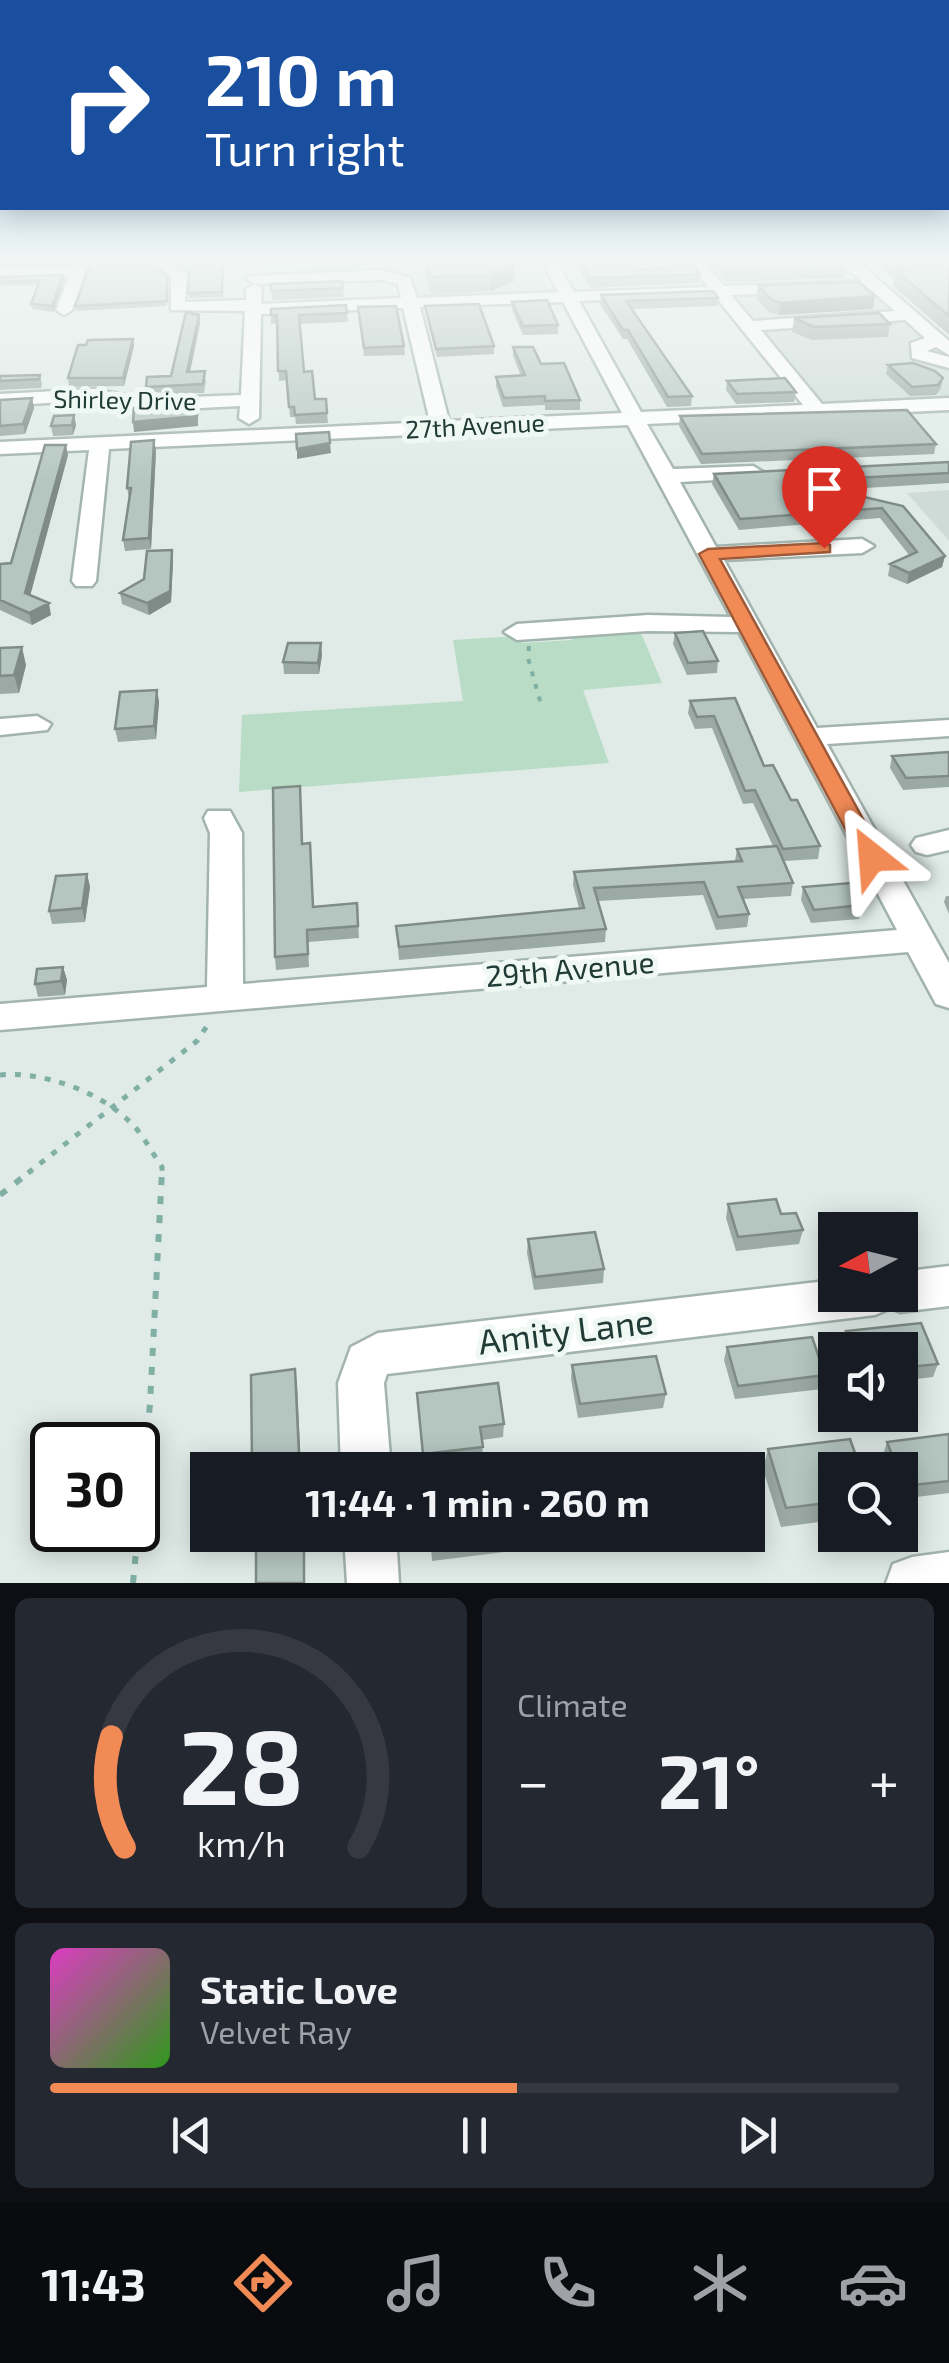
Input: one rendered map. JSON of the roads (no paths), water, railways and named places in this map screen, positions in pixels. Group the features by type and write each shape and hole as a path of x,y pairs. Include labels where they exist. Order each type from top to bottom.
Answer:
{"street":[{"path":"249,436 252,335"},
{"path":"418,335 441,428"},
{"path":"589,335 949,995"},
{"path":"755,335 818,411"},
{"path":"949,374 942,378 949,390"},
{"name":"Shirley Drive","path":"0,400 108,395 128,396 140,405 249,400"},
{"path":"939,404 949,424"},
{"name":"27th Avenue","path":"0,448 939,404"},
{"path":"84,581 100,443"},
{"path":"666,476 779,471"},
{"path":"708,554 862,546"},
{"path":"523,632 648,623 746,625"},
{"path":"0,727 37,724"},
{"path":"808,738 949,728"},
{"path":"219,818 226,832 224,1000"},
{"name":"29th Avenue","path":"0,1018 916,940"},
{"path":"918,1290 949,1286"},
{"name":"Amity Lane","path":"365,1452 361,1382 367,1362 378,1354 818,1302"},
{"path":"371,1552 373,1583"},
{"path":"912,1583 949,1578"}]}
